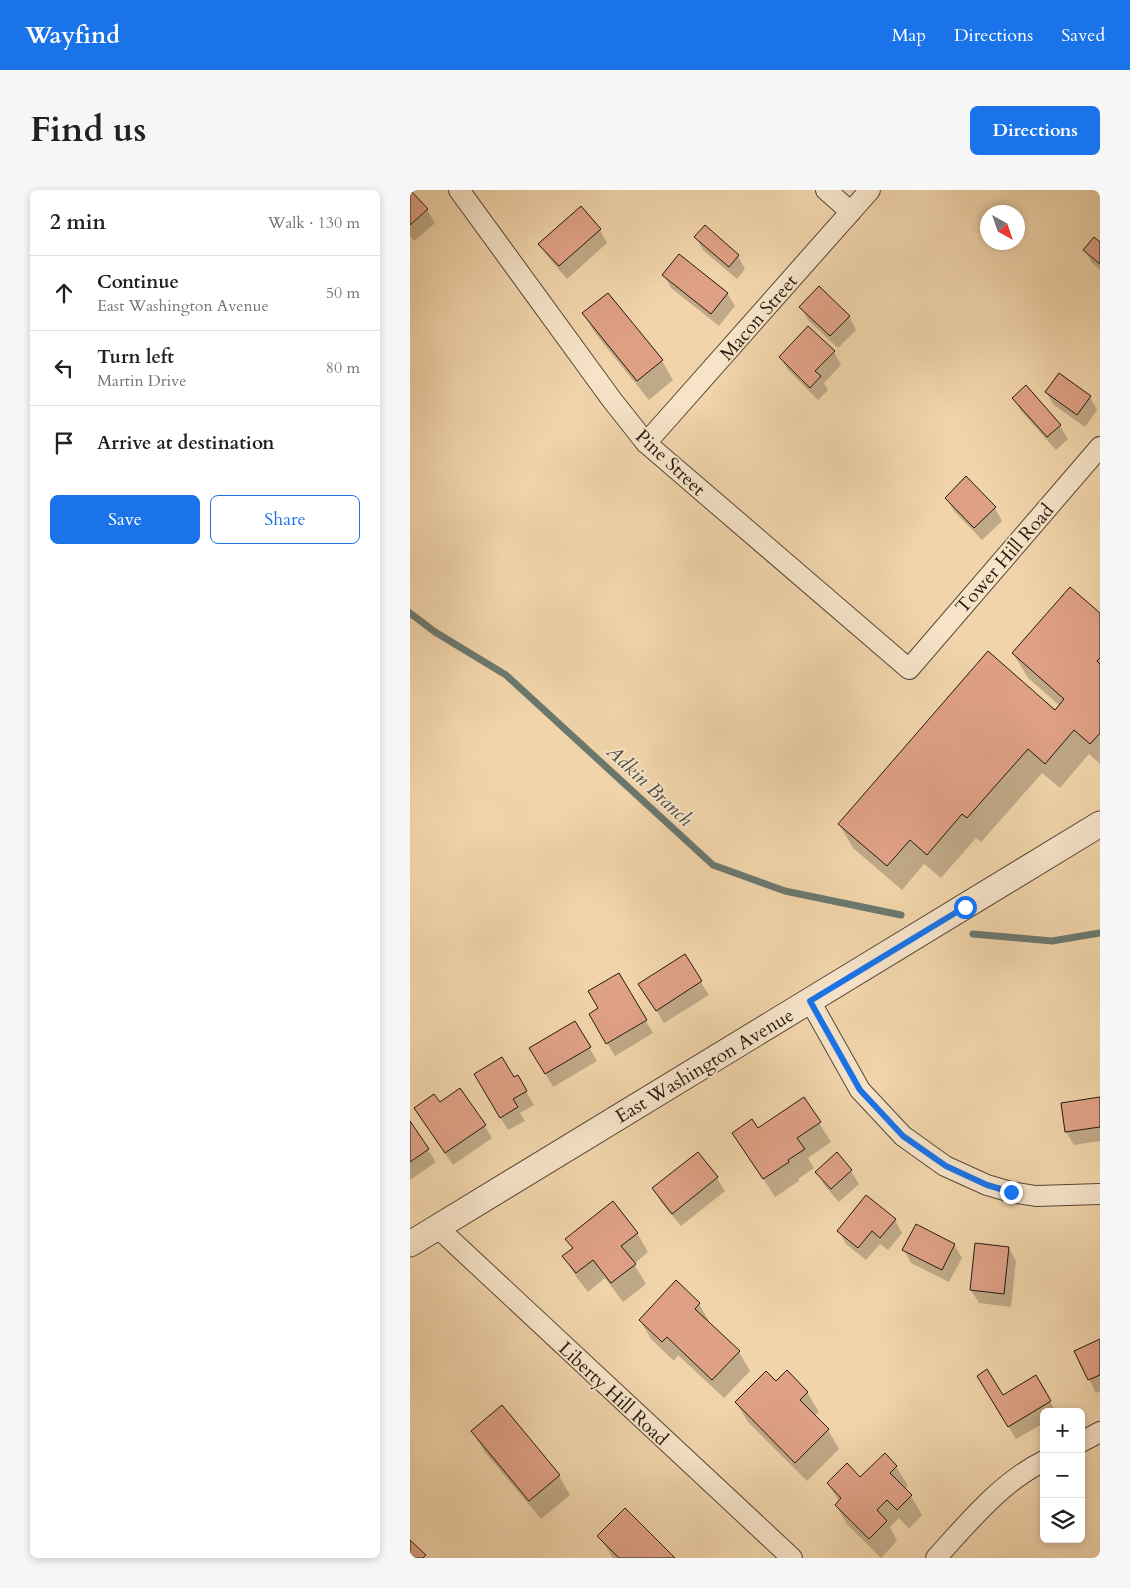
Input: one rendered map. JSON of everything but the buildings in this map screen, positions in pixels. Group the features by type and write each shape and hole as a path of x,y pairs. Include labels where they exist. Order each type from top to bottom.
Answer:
{"street":[{"name":"Pine Street","path":"459,190 612,400 646,443 909,669"},
{"path":"826,190 851,212"},
{"name":"Macon Street","path":"646,443 870,190"},
{"name":"Tower Hill Road","path":"909,669 1100,447"},
{"name":"East Washington Avenue","path":"410,1244 1100,824"},
{"path":"810,1001 860,1090 903,1136 946,1166 987,1185 1011,1192 1036,1196 1100,1194"},
{"name":"Liberty Hill Road","path":"437,1227 792,1558"},
{"path":"1085,1440 1100,1432"},
{"path":"936,1558 996,1496 1030,1467 1040,1463"}],"waterway":[{"name":"Adkin Branch","path":"410,613 435,632 506,675 713,865 785,891 901,915"},
{"name":"Adkin Branch","path":"973,934 1052,941 1100,933"}],"route":[{"path":"965,907 810,1001 860,1090 903,1136 946,1166 987,1185 1011,1192"}]}
